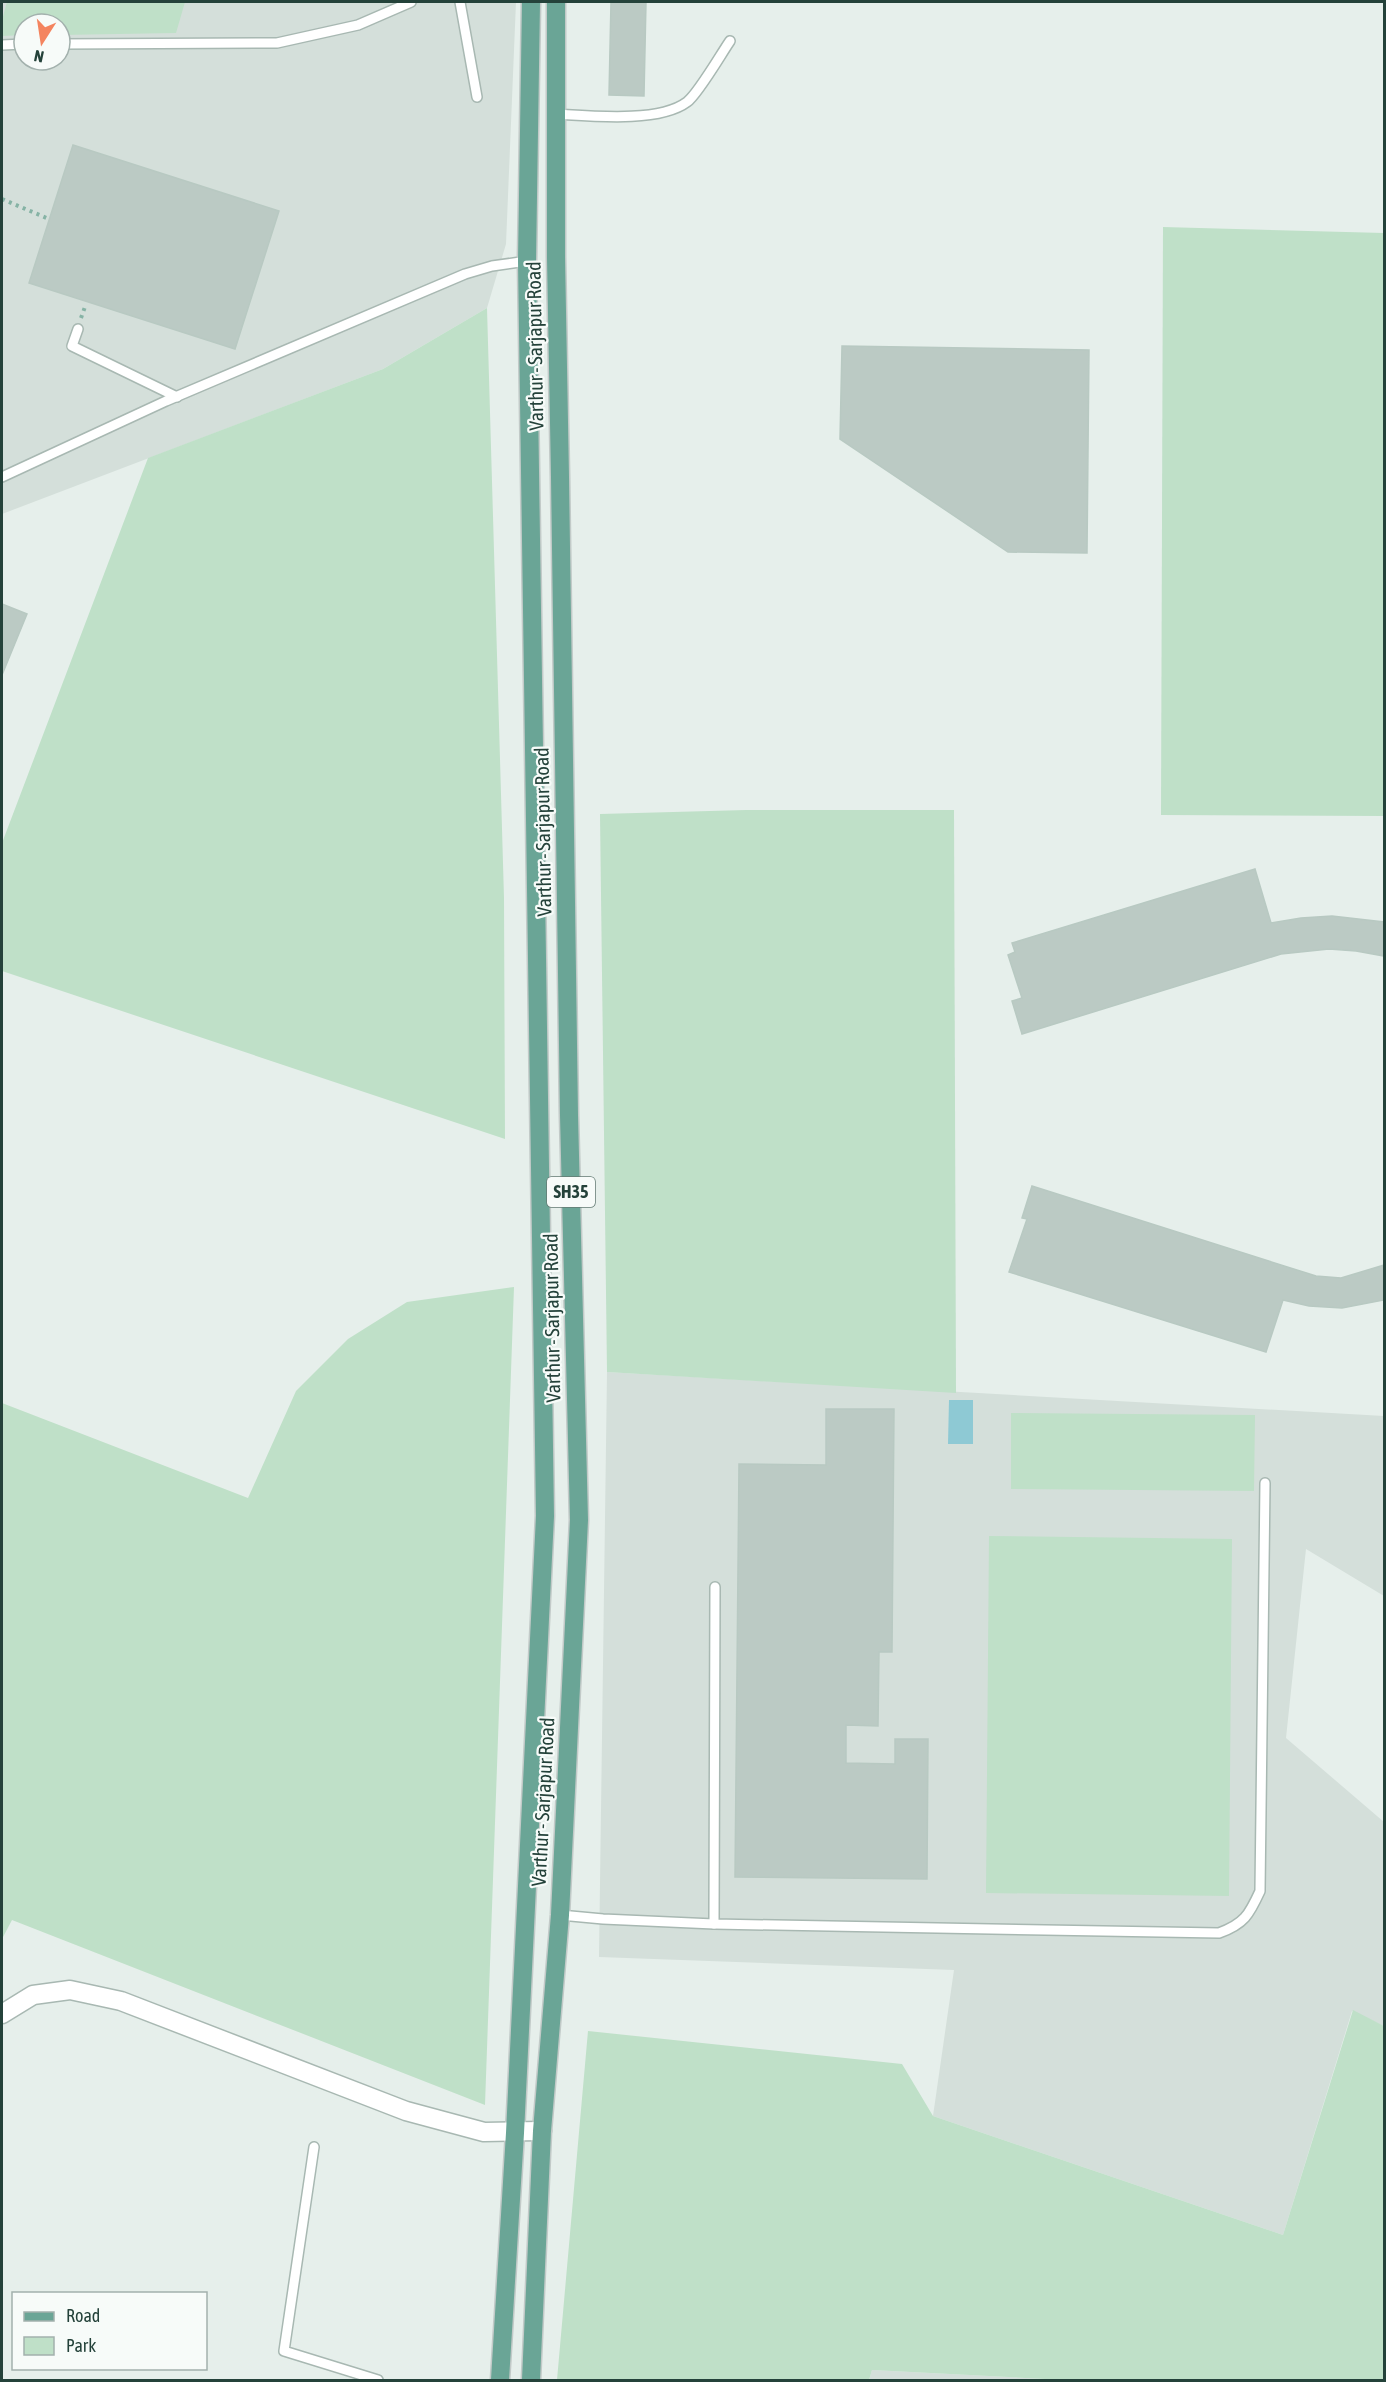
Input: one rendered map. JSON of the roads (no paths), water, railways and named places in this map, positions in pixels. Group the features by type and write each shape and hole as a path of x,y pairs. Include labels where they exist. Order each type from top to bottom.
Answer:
{"main road":[{"name":"Varthur - Sarjapur Road","path":"500,2380 516,2133 545,1516 527,261 531,2"},
{"name":"Varthur - Sarjapur Road","path":"531,2380 542,2131 560,1915 579,1520 569,1115 556,257 556,2"}],"street":[{"path":"2,2014 33,1995 70,1990 121,2001 406,2111 484,2132 542,2131"}],"lane":[{"path":"72,44 277,43 358,25 411,2"},
{"path":"460,2 477,97"},
{"path":"556,114 609,117 669,112 689,101 730,41"},
{"path":"2,477 177,397 465,273 527,261"},
{"path":"78,329 72,346 177,397"},
{"path":"560,1915 714,1924 1219,1933 1236,1927 1250,1913 1260,1891 1265,1483"},
{"path":"714,1924 715,1587"},
{"path":"314,2147 284,2351 378,2380"}],"water":[{"path":"949,1400 973,1400 973,1444 948,1444"}]}
